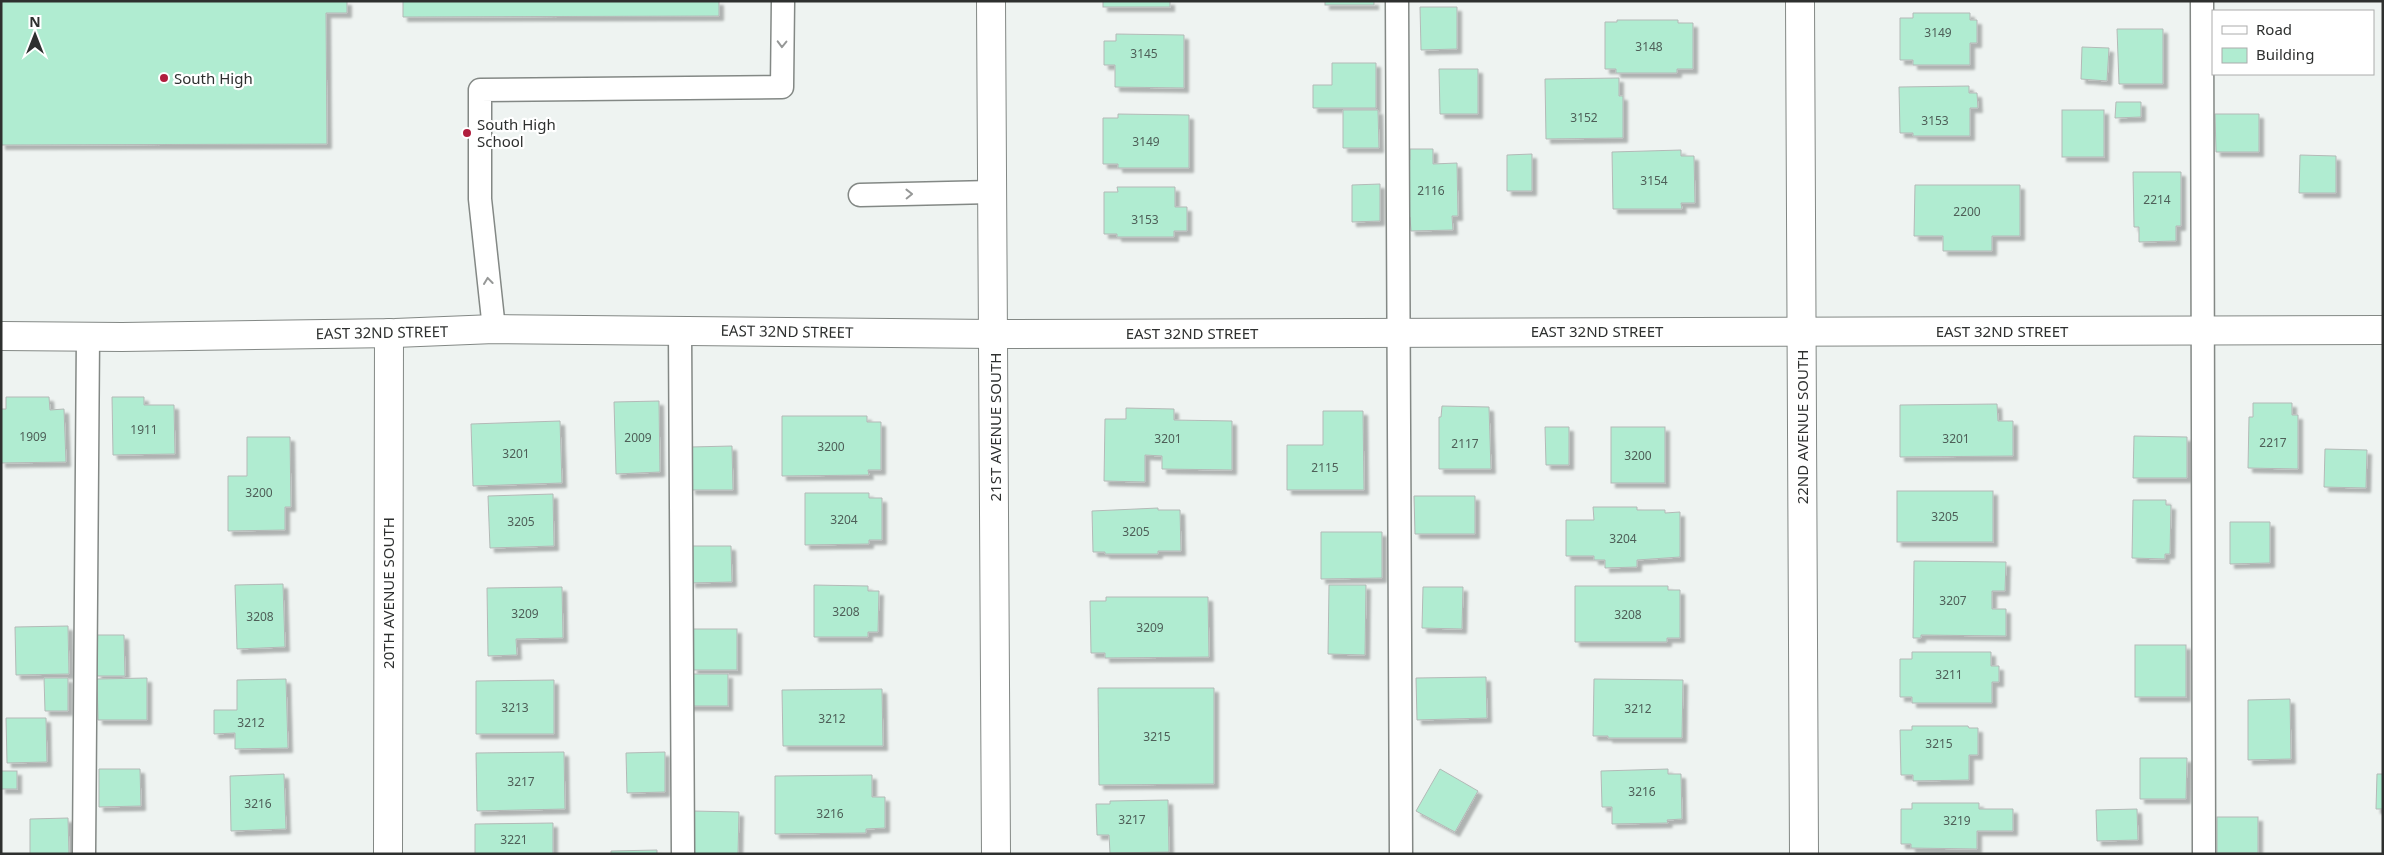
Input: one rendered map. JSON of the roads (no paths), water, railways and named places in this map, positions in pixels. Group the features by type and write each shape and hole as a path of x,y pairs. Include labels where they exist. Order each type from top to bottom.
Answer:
{"street":[{"name":"21ST AVENUE SOUTH","path":"991,1 996,854"},
{"name":"22ND AVENUE SOUTH","path":"1800,1 1804,854"},
{"name":"EAST 32ND STREET","path":"1,336 389,333 494,329 994,334 1399,331 2383,330"},
{"name":"20TH AVENUE SOUTH","path":"388,854 389,333"}],"lane":[{"path":"494,329 480,198 480,90 782,87 783,1"},
{"path":"1397,1 1401,854"},
{"path":"2202,1 2204,854"},
{"path":"860,194 992,192"},
{"path":"680,330 683,854"},
{"path":"84,854 88,336"}],"place":[{"name":"South High","path":"164,78"},
{"name":"South High School","path":"467,133"}]}
